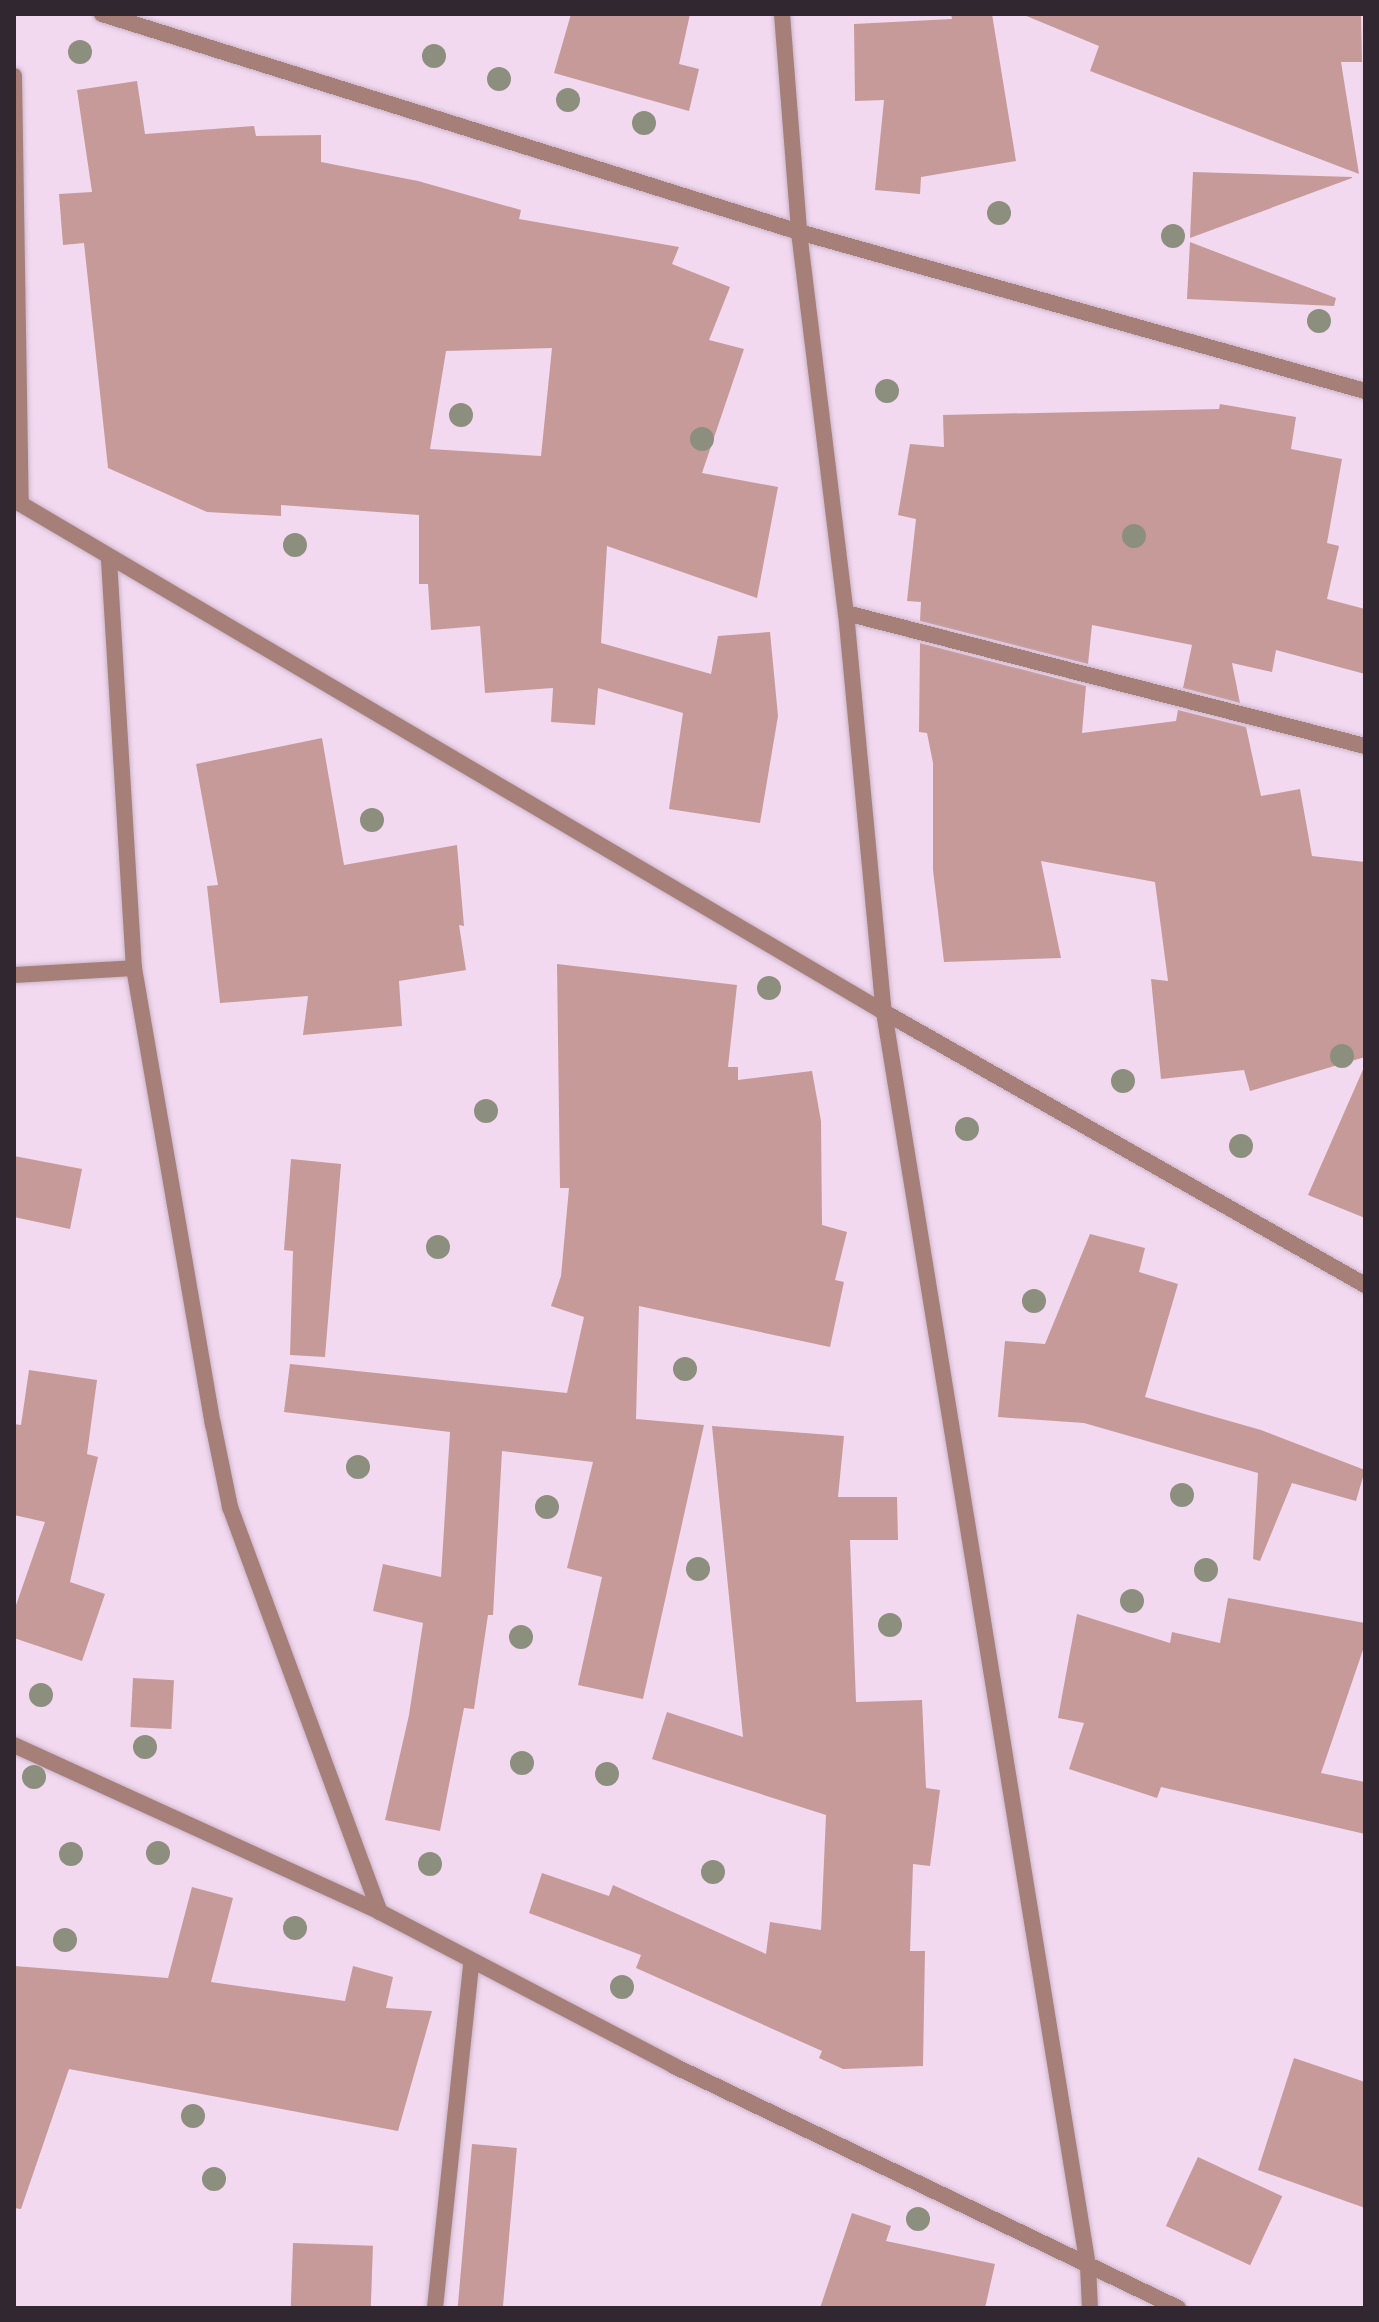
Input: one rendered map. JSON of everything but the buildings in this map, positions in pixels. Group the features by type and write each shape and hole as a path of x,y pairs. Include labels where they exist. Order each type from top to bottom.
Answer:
{"street":[{"path":"102,14 799,232 1365,391"},
{"path":"782,14 799,232 846,613 884,1012 1088,2266 1090,2308"},
{"path":"14,76 18,502 109,560 884,1012 1365,1285"},
{"path":"109,560 134,968 230,1507 380,1912"},
{"path":"846,613 1365,746"},
{"path":"14,975 134,968"},
{"path":"14,1745 380,1912 471,1964 1178,2308"},
{"path":"435,2308 471,1964"}]}
